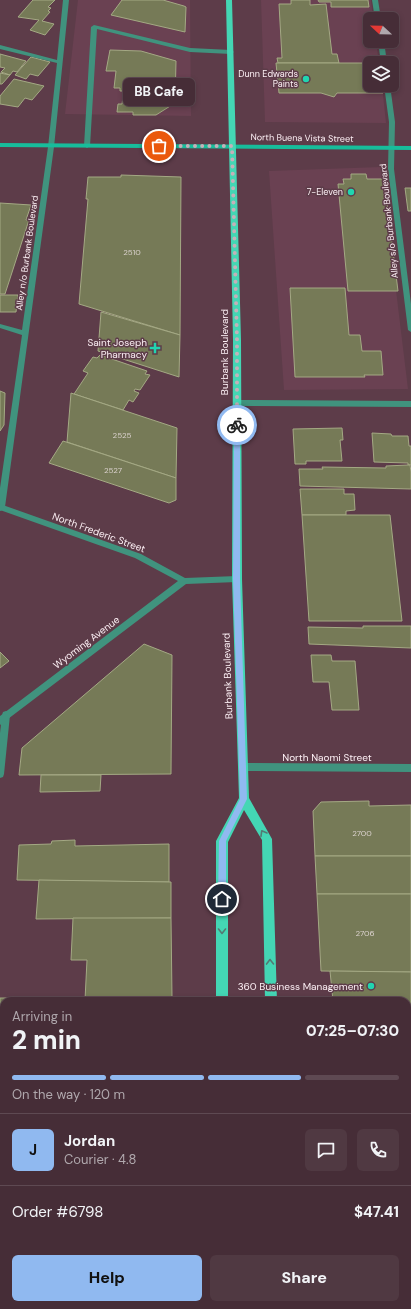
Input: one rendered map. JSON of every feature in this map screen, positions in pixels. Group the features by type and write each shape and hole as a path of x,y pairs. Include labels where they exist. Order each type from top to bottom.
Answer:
{"main road":[{"name":"Burbank Boulevard","path":"229,0 237,340 236,579 242,767 244,799 267,840 271,997"},
{"name":"North Buena Vista Street","path":"0,145 51,147 232,146 411,148"},
{"path":"222,997 222,841 244,799"}],"street":[{"name":"Alley n/o Burbank Boulevard","path":"0,508 26,334 51,147 66,0"},
{"path":"375,0 377,12"},
{"path":"87,146 94,27 190,50 231,52"},
{"path":"0,46 59,62"},
{"name":"Alley s/o Burbank Boulevard","path":"388,92 392,122 391,169 411,330"},
{"path":"403,265 411,265"},
{"path":"0,326 26,334"},
{"path":"237,404 411,404"},
{"name":"North Frederic Street","path":"0,508 138,556 184,581"},
{"path":"184,581 236,579"},
{"name":"Wyoming Avenue","path":"3,718 184,581"},
{"path":"0,774 3,718"},
{"name":"North Naomi Street","path":"242,767 411,768"}],"shaded area":[{"path":"78,0 190,0 191,116 65,114"},
{"path":"261,0 371,0 372,12 363,12 363,48 377,48 378,56 363,56 363,92 383,92 386,123 265,122"},
{"path":"381,167 408,389 284,390 269,171"}],"building":[{"path":"33,0 55,0 48,7 51,8 48,11 50,12 42,21 54,24 45,35 30,30 39,20 18,17"},
{"path":"122,0 163,0 186,7 185,32 111,15"},
{"path":"291,0 310,0 310,5 326,4 332,54 337,54 339,63 278,63 277,58 282,58 279,4 291,4"},
{"path":"318,0 368,0 369,7 331,7 331,2 319,2"},
{"path":"110,50 141,51 176,61 175,103 156,115 133,115 133,112 117,112 118,104 122,104 124,91 120,91 120,88 114,88 116,71 106,71"},
{"path":"0,54 26,61 17,72 13,71 10,75 1,72 5,68 0,67"},
{"path":"31,57 50,62 38,76 30,74 26,79 15,75"},
{"path":"276,63 363,63 363,92 383,93 337,93 334,97 321,93 279,93"},
{"path":"0,73 10,75 2,84 0,84"},
{"path":"14,79 44,86 32,100 25,98 18,107 0,104 0,96"},
{"path":"351,174 366,174 367,179 384,179 398,291 348,291 338,184 344,184 343,179 351,179"},
{"path":"121,175 181,177 180,335 79,304 88,199 86,199 88,177 121,177"},
{"path":"405,188 411,188 411,211 408,211"},
{"path":"0,203 31,205 26,220 29,220 5,294 0,294"},
{"path":"290,288 345,288 349,335 360,335 362,351 381,351 383,375 364,375 365,377 295,377"},
{"path":"0,295 18,295 16,312 0,312"},
{"path":"101,312 180,335 179,377 98,351"},
{"path":"100,355 147,371 145,374 150,375 140,390 135,389 134,391 139,393 133,402 129,400 123,410 74,394 88,373 83,371 93,357 97,358"},
{"path":"0,391 5,393 4,425 0,431"},
{"path":"71,393 177,428 176,478 67,442"},
{"path":"342,428 343,440 340,440 342,461 306,461 306,464 295,464 293,429"},
{"path":"372,433 391,434 392,436 408,436 409,446 411,446 411,465 408,465 408,463 374,462"},
{"path":"63,441 176,478 176,500 169,503 49,463"},
{"path":"410,465 411,489 300,486 299,469 323,469 322,467 386,468 386,466"},
{"path":"300,489 344,489 344,494 354,494 355,510 346,511 346,515 302,515"},
{"path":"302,515 390,515 402,621 309,621"},
{"path":"363,626 411,626 411,648 309,644 308,627 363,628"},
{"path":"144,644 172,655 171,774 19,775 22,748"},
{"path":"0,652 9,661 0,668"},
{"path":"311,655 331,655 332,661 355,661 359,710 332,710 329,682 313,682"},
{"path":"41,775 101,775 100,791 40,792"},
{"path":"369,801 369,806 411,805 411,856 315,856 313,811 321,802"},
{"path":"75,840 75,846 169,844 169,882 17,880 19,845 51,844 52,841"},
{"path":"315,856 411,856 411,894 317,894"},
{"path":"39,880 171,882 171,918 36,919"},
{"path":"317,894 411,894 411,972 321,971"},
{"path":"73,918 171,918 172,997 85,997 87,960 71,960"},
{"name":"360 Business Management","path":"330,971 411,972 411,997 333,997"}],"way so far":[{"path":"159,146 232,146 237,340 237,425"}],"place":[{"name":"Dunn Edwards Paints","path":"306,79"},
{"name":"BB Cafe","path":"159,146"},
{"name":"7-Eleven","path":"351,192"},
{"name":"Saint Joseph Pharmacy","path":"155,348"},
{"name":"360 Business Management","path":"371,986"}],"route":[{"path":"222,899 222,841 244,799 236,579 237,425"}]}
